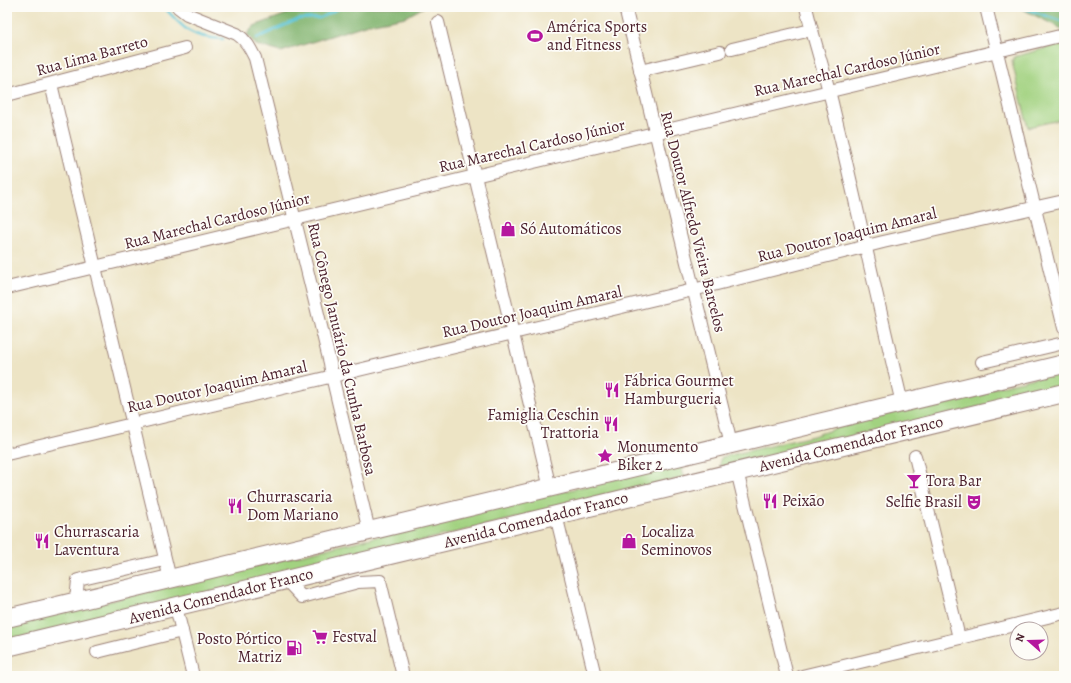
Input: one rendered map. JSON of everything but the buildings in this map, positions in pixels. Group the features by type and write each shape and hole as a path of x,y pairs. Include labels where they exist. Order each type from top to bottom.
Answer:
{"highway":[{"name":"Avenida Comendador Franco","path":"7,618 1064,364"},
{"name":"Avenida Comendador Franco","path":"7,647 1064,393"},
{"path":"701,451 693,462 693,469 696,475 707,479"},
{"path":"7,659 144,614"}],"street":[{"name":"Rua Cônego Januário da Cunha Barbosa","path":"178,7 187,14 225,28 243,38 252,51 258,66 330,362 369,531"},
{"name":"Rua Doutor Alfredo Vieira Barcelos","path":"625,7 731,444"},
{"path":"806,7 811,30 829,91 902,403"},
{"path":"986,7 1064,328"},
{"path":"438,22 550,488"},
{"path":"732,49 811,30"},
{"name":"Rua Marechal Cardoso Júnior","path":"7,288 1064,35"},
{"name":"Rua Lima Barreto","path":"7,95 185,48"},
{"path":"640,71 720,52"},
{"path":"51,84 170,579"},
{"name":"Rua Doutor Joaquim Amaral","path":"7,454 693,290 866,246 1064,201"},
{"path":"982,362 1064,343"},
{"path":"915,456 959,638"},
{"path":"737,472 787,676"},
{"path":"556,515 595,676"},
{"path":"76,601 78,580 165,560"},
{"path":"286,580 302,597 358,582 380,581 403,676"},
{"path":"176,606 193,676"},
{"path":"802,676 1064,613"},
{"path":"97,652 182,631"}],"green space":[{"path":"306,7 424,7 406,17 368,24 281,52 256,45 247,34 254,26"},
{"path":"1018,7 1064,7 1064,30"},
{"path":"1064,43 1064,119 1028,127 1012,62 1014,57"},
{"path":"1064,371 1064,387 720,467 720,460 722,457 813,436 864,419"},
{"path":"686,462 682,471 685,477 7,641 7,626"}],"waterway":[{"path":"164,7 183,27 189,31 203,37 223,39"},
{"path":"257,38 299,19 320,18 342,7"},
{"path":"1021,7 1064,22"}],"place":[{"name":"América Sports and Fitness","path":"535,36"},
{"name":"Só Automáticos","path":"508,229"},
{"name":"Fábrica Gourmet Hamburgueria","path":"612,390"},
{"name":"Famiglia Ceschin Trattoria","path":"611,424"},
{"name":"Monumento Biker 2","path":"605,456"},
{"name":"Tora Bar","path":"914,481"},
{"name":"Peixão","path":"770,501"},
{"name":"Selfie Brasil","path":"974,502"},
{"name":"Churrascaria Dom Mariano","path":"235,506"},
{"name":"Churrascaria Laventura","path":"42,541"},
{"name":"Localiza Seminovos","path":"629,541"},
{"name":"Festval","path":"320,637"},
{"name":"Posto Pórtico Matriz","path":"294,648"}]}
